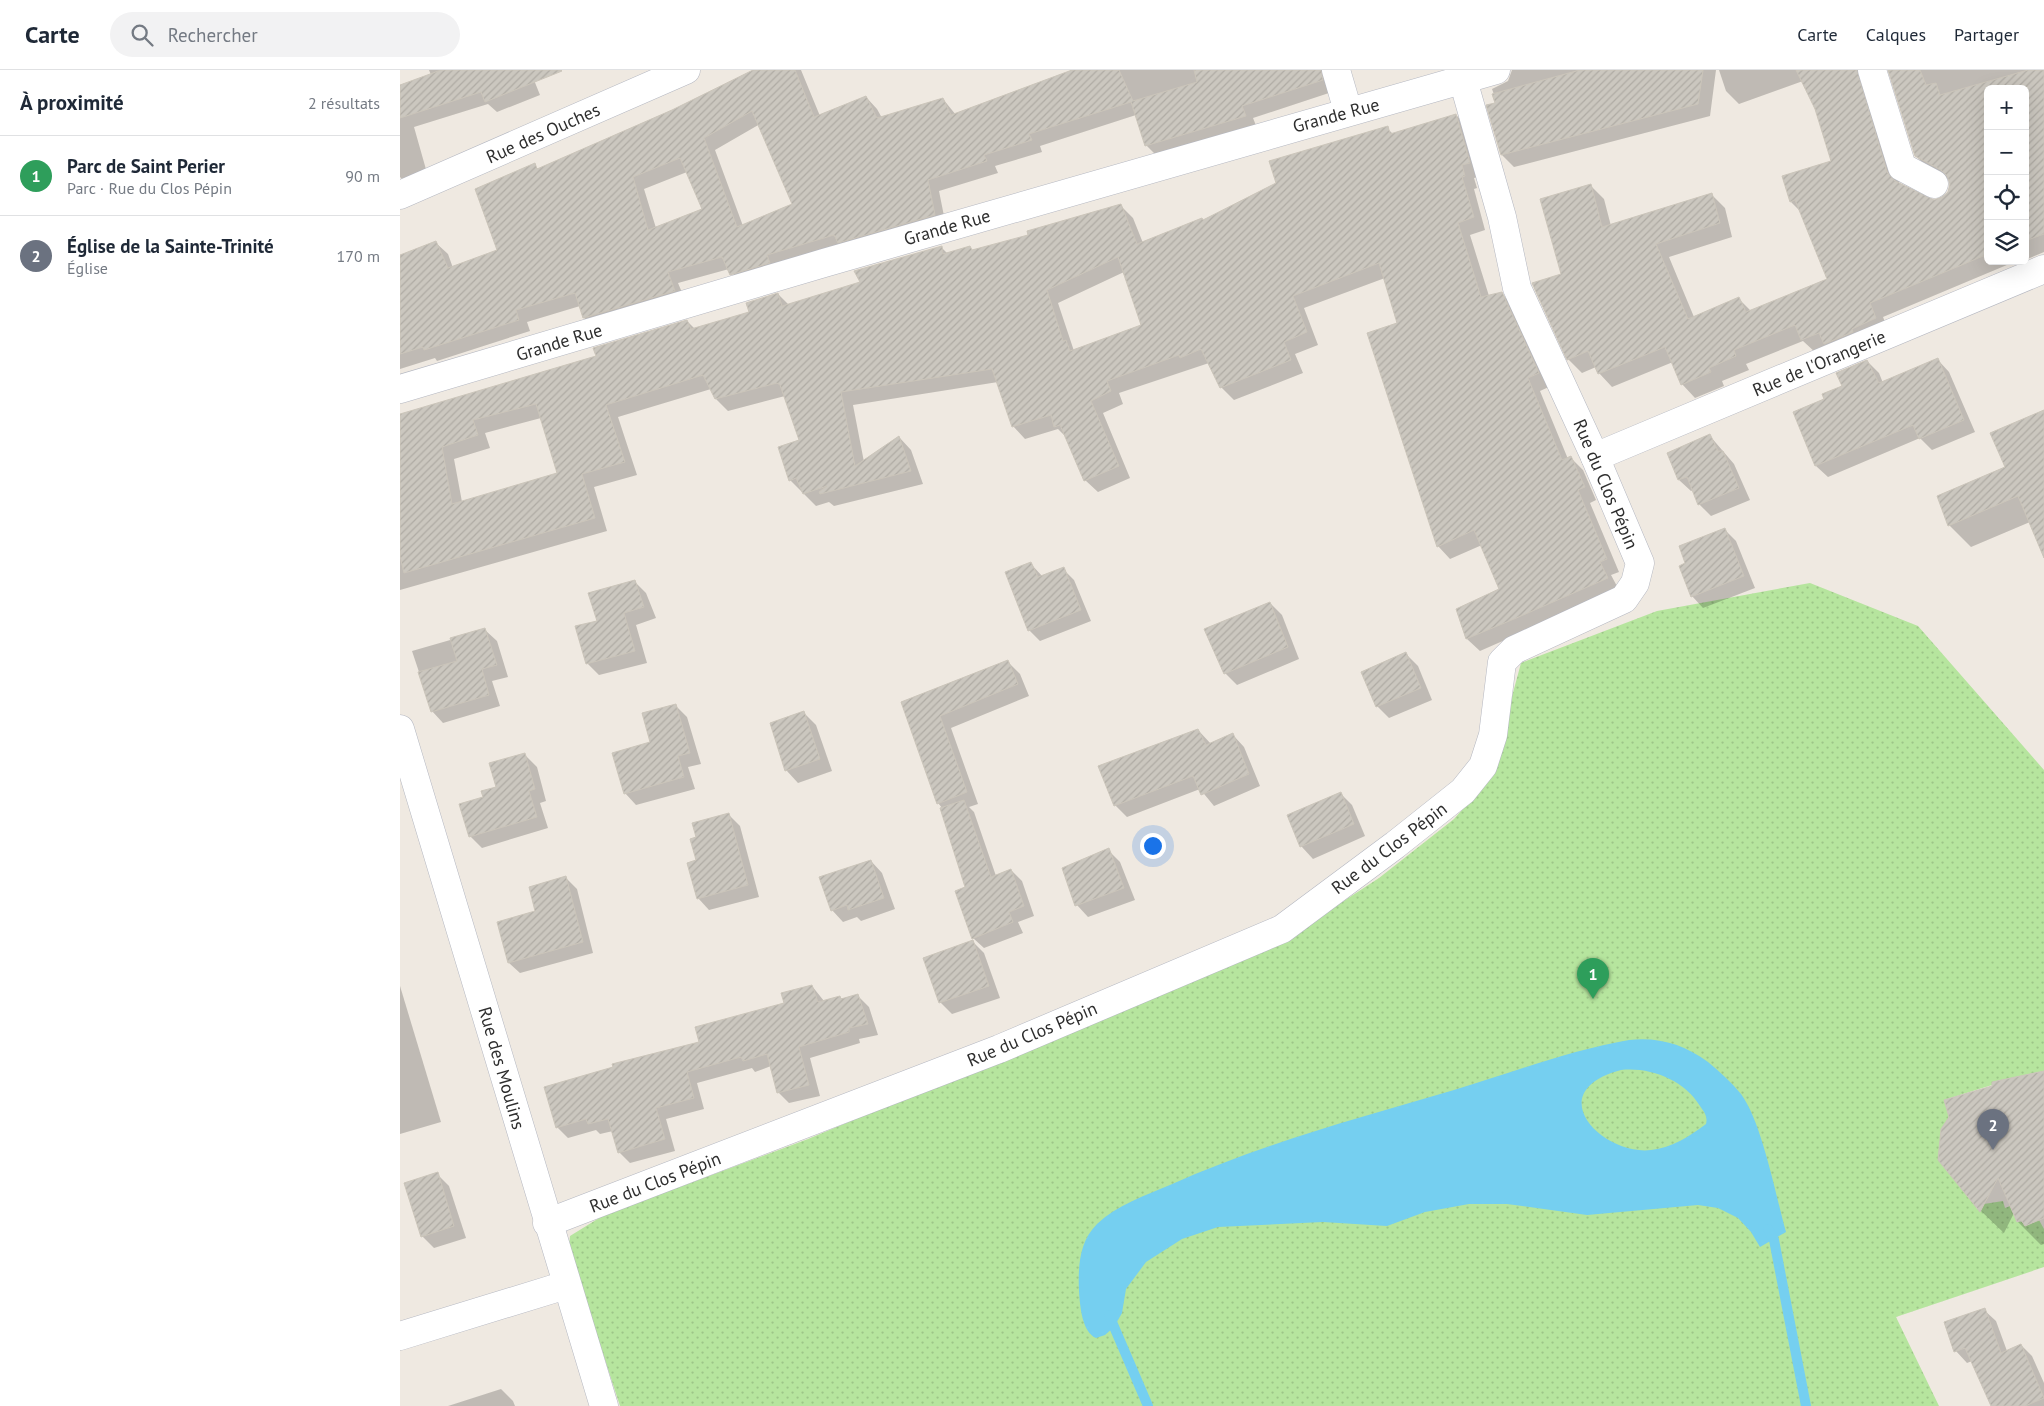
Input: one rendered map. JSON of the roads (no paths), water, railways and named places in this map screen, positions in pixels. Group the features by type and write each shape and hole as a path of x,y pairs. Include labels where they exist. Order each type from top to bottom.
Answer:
{"street":[{"name":"Rue des Ouches","path":"400,195 686,70"},
{"path":"1336,70 1348,111"},
{"name":"Grande Rue","path":"400,389 1348,111 1496,70"},
{"path":"1872,70 1902,167 1934,184"},
{"name":"Rue du Clos Pépin","path":"547,1224 998,1049 1282,929 1395,845 1463,791 1483,766 1493,735 1502,662 1514,650 1624,598 1635,583 1640,563 1595,457 1517,288 1502,217 1463,80"},
{"name":"Rue de l'Orangerie","path":"1595,457 2044,269"},
{"name":"Rue des Moulins","path":"400,729 422,796 547,1224 604,1406"},
{"path":"400,1336 566,1285"}],"water":[{"path":"1640,1039 1661,1041 1680,1046 1708,1062 1733,1085 1749,1107 1762,1141 1786,1232 1760,1247 1751,1232 1738,1218 1718,1208 1698,1205 1587,1215 1507,1204 1469,1204 1425,1212 1387,1226 1323,1222 1218,1227 1182,1239 1146,1262 1126,1289 1122,1313 1114,1327 1105,1335 1096,1338 1088,1330 1080,1304 1079,1273 1081,1255 1086,1239 1091,1231 1113,1211 1205,1170 1275,1144 1541,1062 1607,1044","holes":["1621,1070 1655,1073 1676,1082 1693,1097 1704,1112 1706,1124 1673,1144 1651,1150 1633,1149 1615,1143 1599,1133 1587,1120 1582,1107 1584,1093 1597,1080"]}],"waterway":[{"path":"1768,1229 1774,1240 1806,1406"},
{"path":"1109,1315 1148,1406"}],"place":[{"name":"Parc de Saint Perier","path":"1593,999"},
{"name":"Église de la Sainte-Trinité","path":"1993,1150"}]}
